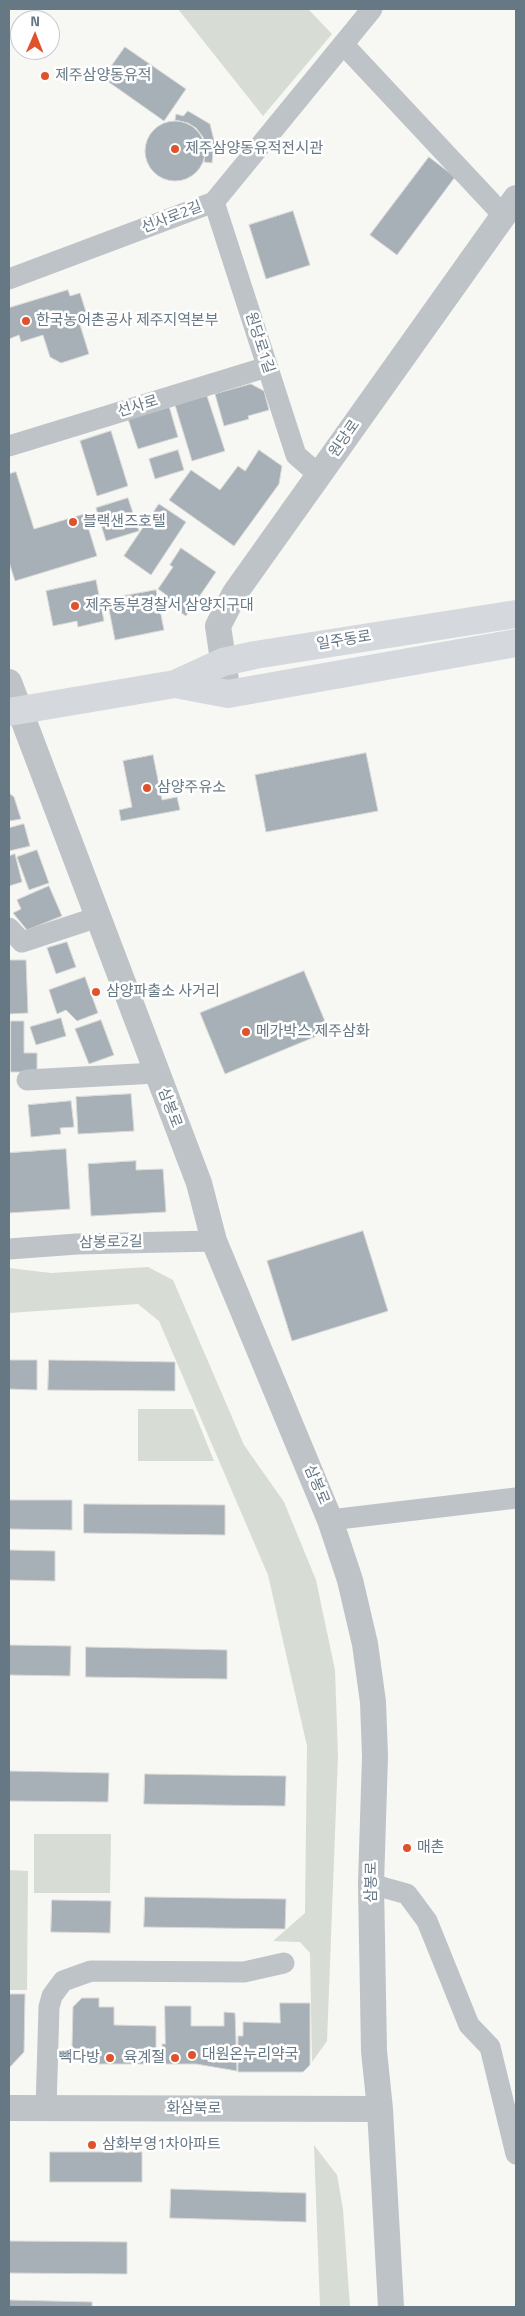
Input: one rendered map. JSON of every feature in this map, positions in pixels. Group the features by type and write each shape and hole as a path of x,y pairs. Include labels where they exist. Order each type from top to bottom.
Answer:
{"main road":[{"name":"일주동로","path":"14,711 175,684 222,662 516,614"},
{"name":"일주동로","path":"175,684 228,694 516,643"}],"street":[{"name":"선사로2길","path":"9,280 214,202 372,9"},
{"path":"343,44 510,207"},
{"name":"원당로1길","path":"214,202 296,455 319,475"},
{"name":"원당로","path":"228,694 218,626 235,593 510,207"},
{"name":"선사로","path":"9,446 267,367"},
{"path":"9,682 14,711"},
{"name":"삼봉로","path":"14,711 98,917 199,1183 214,1241 330,1520 350,1580 365,1644 373,1702 375,1756 371,1884 374,2051 380,2109 391,2307"},
{"path":"9,928 22,942 98,917"},
{"path":"27,1080 156,1073"},
{"name":"삼봉로2길","path":"9,1249 76,1244 214,1241"},
{"path":"330,1520 516,1498"},
{"path":"371,1884 407,1894 427,1921 469,2025 490,2047 516,2154"},
{"path":"46,2109 49,2007 52,1996 63,1981 91,1971 244,1972 284,1963"},
{"name":"화삼북로","path":"9,2108 380,2109"}],"shaded area":[{"path":"178,9 308,9 332,34 263,116"},
{"path":"148,1267 173,1280 244,1445 284,1502 316,1580 335,1670 338,1755 327,2041 312,2062 310,1953 300,1942 273,1941 305,1913 307,1746 268,1575 159,1321 138,1304 9,1313 9,1268 51,1273"},
{"path":"138,1409 193,1409 214,1461 138,1461"},
{"path":"34,1834 111,1834 110,1893 34,1893"},
{"path":"9,1870 28,1871 27,1990 9,1990"},
{"path":"314,2145 337,2175 343,2209 350,2307 320,2307"}],"building":[{"path":"125,47 186,89 164,121 103,78"},
{"path":"188,111 210,124 217,153 213,153 212,163 204,162 206,146 203,137 196,128 188,123 175,120 176,114 183,116"},
{"path":"169,121 181,121 192,126 200,134 205,145 203,163 192,176 181,181 169,181 158,176 150,168 145,157 145,145 150,134 158,126"},
{"path":"429,157 455,177 397,255 370,235"},
{"path":"293,211 310,265 266,279 249,225"},
{"path":"68,290 70,296 80,293 86,312 77,315 89,354 61,363 50,357 43,335 21,342 19,335 9,339 9,308"},
{"path":"251,384 264,391 269,410 248,416 249,419 224,426 215,394"},
{"path":"207,396 225,451 192,461 175,405"},
{"path":"169,406 178,437 138,449 128,419"},
{"path":"111,431 128,486 97,496 80,441"},
{"path":"178,450 184,470 155,479 149,459"},
{"path":"259,450 282,466 279,484 234,546 169,500 191,470 220,490 238,466 245,471"},
{"name":"블랙샌즈호텔","path":"16,472 34,529 84,514 97,556 15,581 9,562 9,474"},
{"path":"128,498 139,531 106,541 96,508"},
{"path":"159,504 186,522 151,575 124,556"},
{"path":"181,548 216,572 186,616 161,599 165,594 158,589 173,567 170,565"},
{"name":"제주동부경찰서 삼양지구대","path":"96,580 104,621 78,627 77,621 53,626 46,591"},
{"path":"156,590 164,630 115,640 107,599"},
{"path":"366,753 378,811 266,832 255,775"},
{"path":"153,755 162,800 177,797 180,810 121,821 119,810 132,807 123,761"},
{"path":"9,793 14,797 21,819 9,821"},
{"path":"24,824 30,846 9,851 9,828"},
{"path":"37,850 49,883 29,890 17,857"},
{"path":"15,854 22,882 9,886 9,856"},
{"path":"49,886 62,916 27,930 13,913 21,909 17,900"},
{"path":"67,942 76,967 56,974 47,948"},
{"path":"9,960 26,960 28,1013 9,1014"},
{"path":"304,971 329,1031 225,1074 200,1013"},
{"path":"85,977 98,1013 77,1021 66,1010 57,1014 49,990"},
{"path":"61,1018 66,1036 36,1045 30,1027"},
{"path":"101,1020 114,1055 89,1064 75,1029"},
{"path":"11,1021 24,1021 24,1053 37,1053 37,1072 11,1072"},
{"path":"131,1094 134,1131 78,1134 76,1097"},
{"path":"71,1101 74,1127 60,1128 61,1134 31,1137 28,1105"},
{"path":"66,1149 70,1209 9,1213 9,1153"},
{"path":"136,1161 136,1170 163,1169 166,1212 91,1216 88,1164"},
{"path":"363,1231 388,1311 292,1341 267,1261"},
{"path":"9,1360 37,1360 37,1390 9,1389"},
{"path":"49,1360 175,1362 175,1391 48,1390"},
{"path":"9,1500 72,1500 72,1530 9,1529"},
{"path":"84,1504 225,1505 225,1535 84,1533"},
{"path":"9,1550 55,1551 55,1581 9,1580"},
{"path":"9,1645 71,1646 70,1676 9,1675"},
{"path":"86,1647 227,1650 227,1679 86,1677"},
{"path":"9,1771 109,1773 108,1802 9,1801"},
{"path":"145,1774 286,1776 285,1806 144,1804"},
{"path":"145,1897 286,1899 285,1929 144,1927"},
{"path":"52,1900 111,1901 110,1933 51,1932"},
{"path":"9,1994 25,1994 24,2052 9,2068"},
{"path":"82,1998 99,1998 99,2007 114,2007 114,2025 156,2026 156,2064 91,2064 72,2046 73,2007"},
{"path":"280,2003 310,2003 310,2065 303,2072 238,2072 238,2036 243,2036 243,2022 280,2023"},
{"path":"165,2006 191,2006 191,2026 224,2026 224,2012 235,2013 237,2071 196,2064 162,2064 162,2044 165,2044"},
{"path":"50,2152 142,2152 142,2182 50,2182"},
{"path":"171,2189 306,2193 306,2222 170,2218"},
{"path":"9,2241 127,2242 127,2274 9,2273"},
{"path":"9,2300 92,2302 92,2307 9,2307"}],"place":[{"name":"제주삼양동유적","path":"45,76"},
{"name":"제주삼양동유적전시관","path":"175,149"},
{"name":"한국농어촌공사 제주지역본부","path":"26,321"},
{"name":"블랙샌즈호텔","path":"73,522"},
{"name":"제주동부경찰서 삼양지구대","path":"75,606"},
{"name":"삼양주유소","path":"147,788"},
{"name":"삼양파출소 사거리","path":"96,992"},
{"name":"메가박스 제주삼화","path":"246,1032"},
{"name":"매촌","path":"407,1848"},
{"name":"대원온누리약국","path":"192,2055"},
{"name":"빽다방","path":"110,2058"},
{"name":"육계절","path":"175,2058"},
{"name":"삼화부영1차아파트","path":"92,2145"}]}
